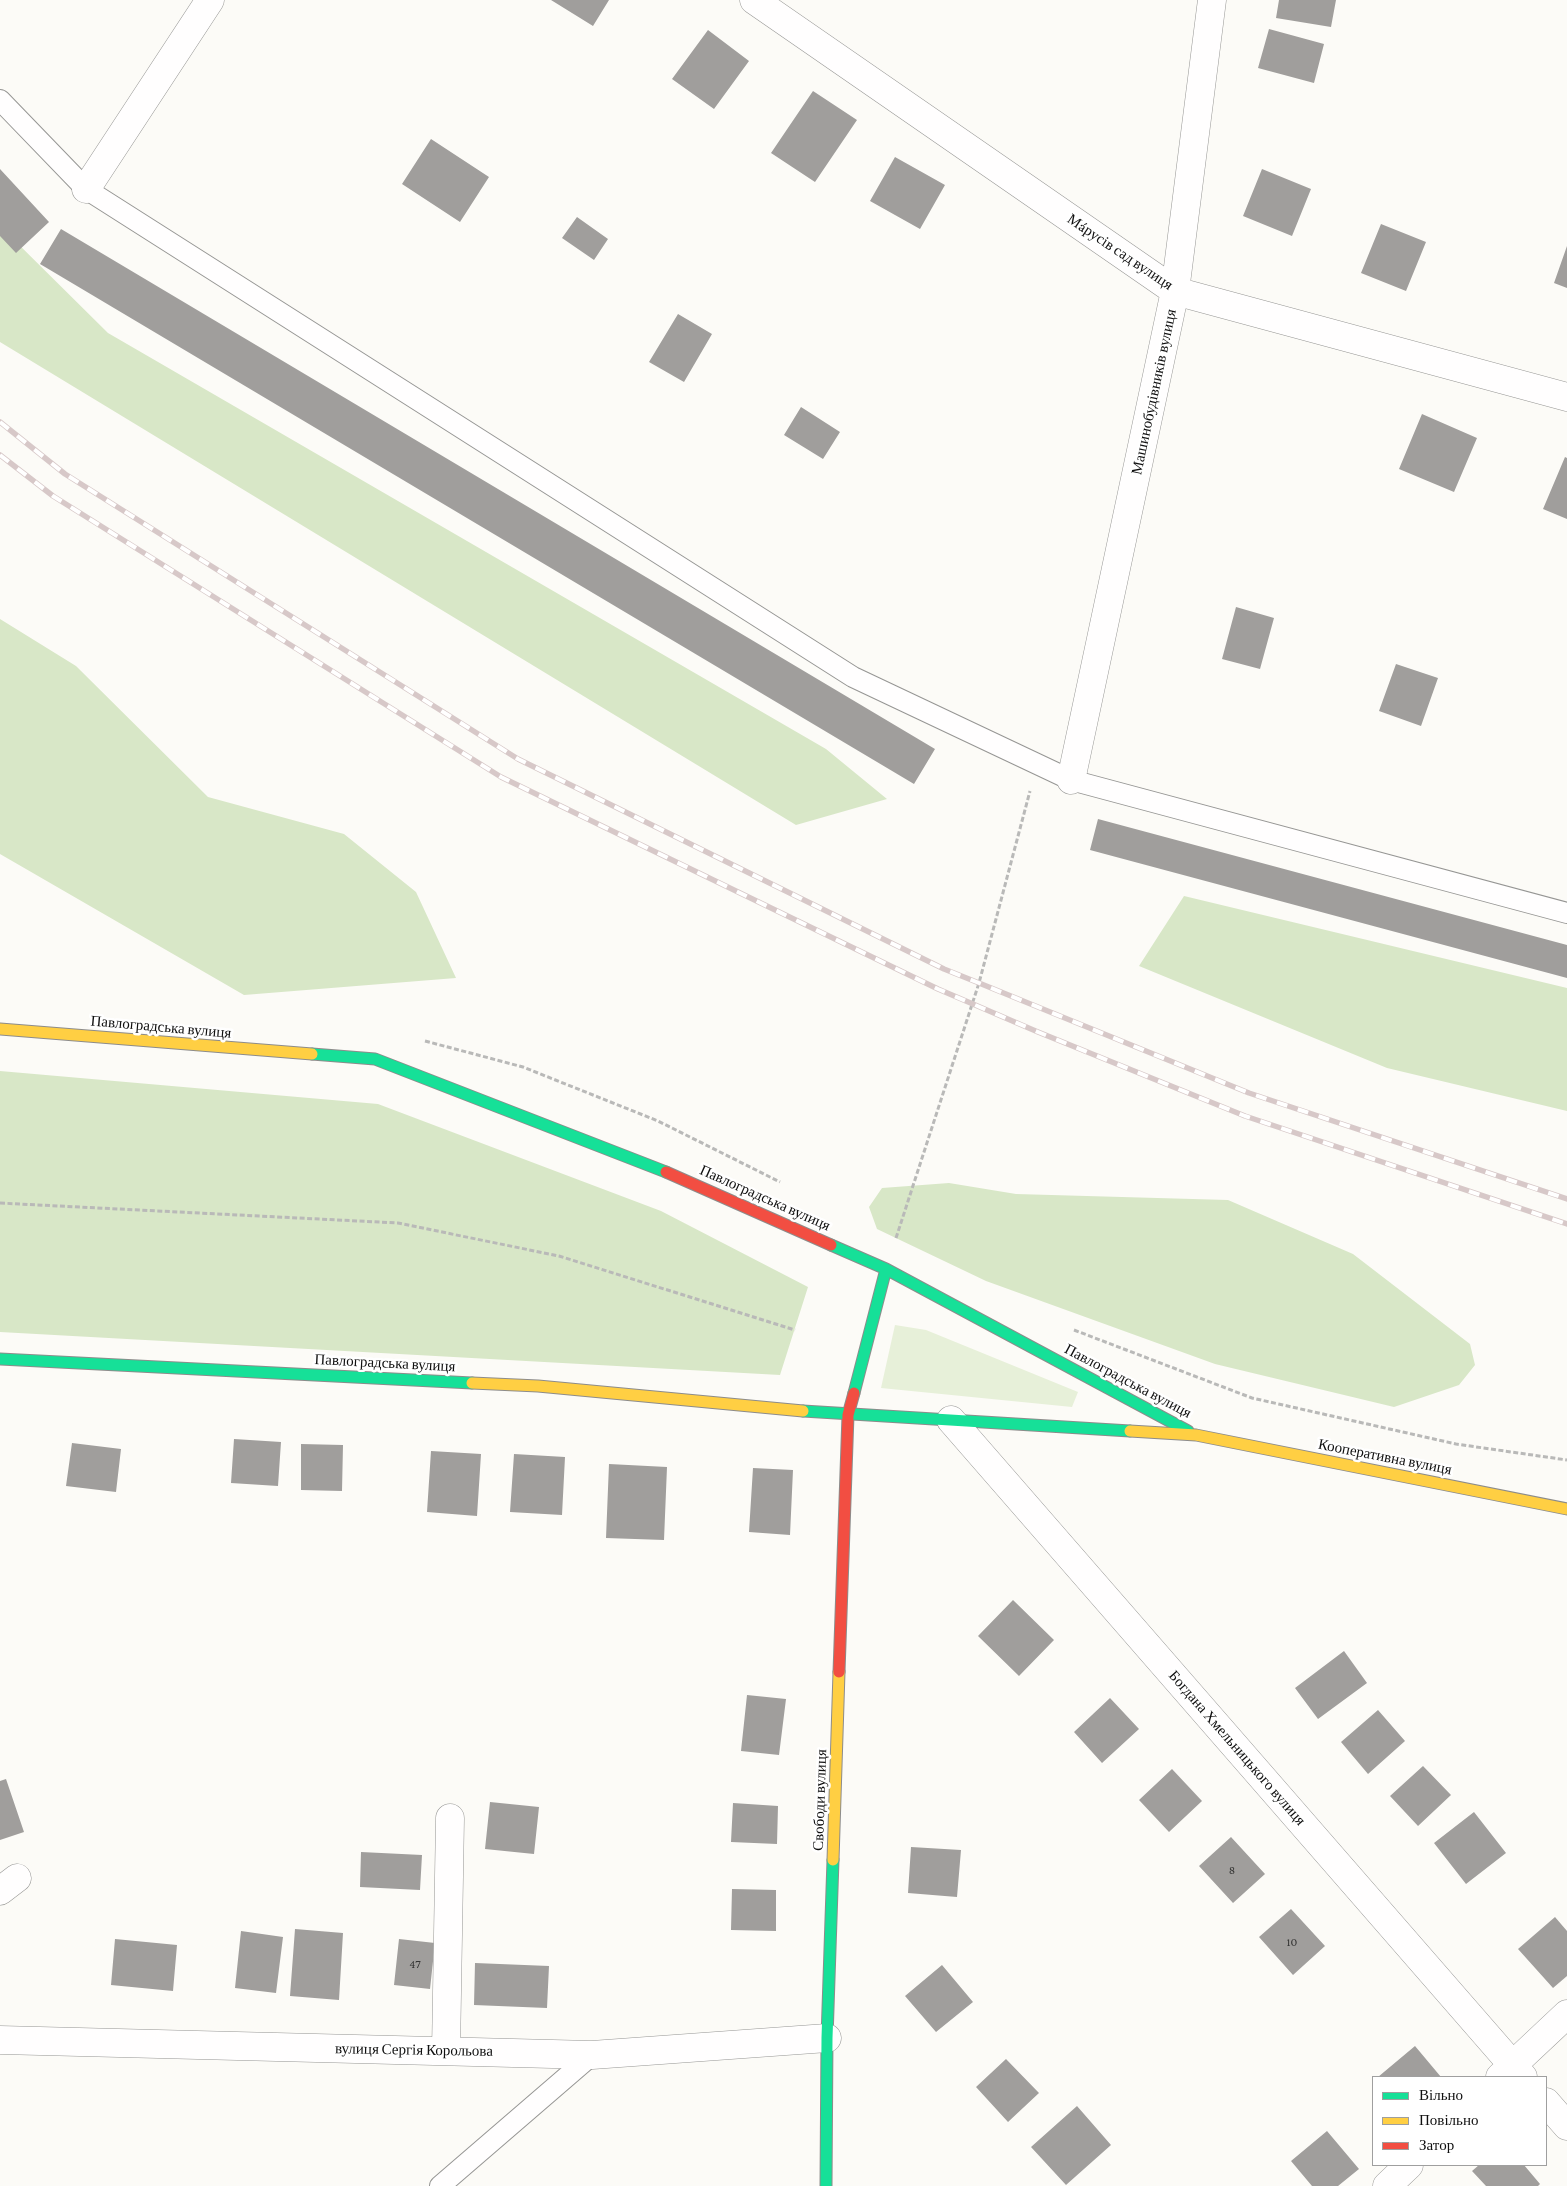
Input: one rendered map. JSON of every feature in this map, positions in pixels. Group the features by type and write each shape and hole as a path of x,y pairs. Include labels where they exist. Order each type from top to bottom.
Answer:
{"main road":[{"name":"Павлоградська вулиця","path":"0,1029 375,1059 699,1185 886,1269 1196,1435"},
{"name":"Свободи вулиця","path":"826,2186 827,2038 848,1415 886,1269"},
{"name":"Павлоградська вулиця","path":"0,1358 538,1386 848,1415 1196,1435"},
{"name":"Кооперативна вулиця","path":"1196,1435 1567,1509"}],"street":[{"path":"86,189 210,0"},
{"name":"Мáрусів сад вулиця","path":"754,0 1175,291 1567,397"},
{"name":"Машинобудівників вулиця","path":"1071,780 1175,291 1212,0"},
{"name":"Богдана Хмельницького вулиця","path":"951,1420 1512,2073"},
{"path":"446,2051 450,1818"},
{"path":"1512,2073 1567,2014"},
{"name":"вулиця Сергія Корольова","path":"0,2040 592,2055 827,2038"},
{"path":"1547,2103 1567,2126"},
{"path":"1387,2186 1409,2166"}],"lane":[{"path":"0,100 86,189 853,676 1071,780 1567,913"},
{"path":"440,2186 592,2055"}],"path":[{"path":"886,1269 979,983 1037,764"},
{"path":"0,1203 398,1223 559,1256 794,1330"}],"green space":[{"path":"0,226 108,333 826,749 887,799 796,825 0,342"},
{"path":"0,619 76,666 208,797 344,834 416,892 456,978 244,995 0,854"},
{"path":"1184,896 1567,988 1567,1111 1387,1068 1139,966"},
{"path":"0,1071 378,1104 661,1211 808,1287 780,1375 0,1332"},
{"path":"949,1183 1016,1194 1228,1200 1353,1254 1470,1344 1475,1365 1459,1385 1394,1407 1215,1364 986,1281 877,1229 869,1207 882,1188"},
{"path":"895,1325 926,1330 1078,1392 1072,1407 881,1388"}],"building":[{"path":"551,0 609,0 593,26"},
{"path":"1279,0 1336,0 1331,27 1276,18"},
{"path":"1269,29 1324,44 1314,83 1258,68"},
{"path":"708,30 749,61 714,109 672,79"},
{"path":"813,91 857,120 815,182 771,153"},
{"path":"431,139 489,177 460,222 402,184"},
{"path":"895,157 945,185 920,229 870,201"},
{"path":"0,169 49,222 16,253 0,236"},
{"path":"1262,169 1311,189 1292,236 1243,216"},
{"path":"577,217 608,239 594,260 562,238"},
{"path":"1381,224 1426,242 1406,291 1361,273"},
{"path":"61,229 935,749 914,784 40,264"},
{"path":"1567,246 1567,288 1554,283"},
{"path":"678,314 712,334 684,382 649,362"},
{"path":"801,407 840,432 823,459 784,435"},
{"path":"1422,414 1477,438 1454,492 1399,469"},
{"path":"1565,457 1567,458 1567,519 1543,509"},
{"path":"1236,607 1274,618 1260,669 1222,659"},
{"path":"1396,664 1438,678 1421,726 1379,711"},
{"path":"1098,819 1567,945 1567,978 1090,850"},
{"path":"234,1439 281,1442 278,1486 231,1483"},
{"path":"72,1443 121,1449 116,1492 66,1486"},
{"path":"301,1444 343,1445 342,1491 301,1490"},
{"path":"431,1451 481,1454 477,1516 427,1512"},
{"path":"514,1454 565,1457 562,1515 510,1512"},
{"path":"609,1464 667,1467 664,1540 606,1538"},
{"path":"753,1468 793,1470 790,1535 749,1532"},
{"path":"1013,1600 1054,1640 1019,1676 978,1636"},
{"path":"1344,1651 1367,1683 1318,1719 1295,1688"},
{"path":"747,1695 786,1699 779,1755 741,1751"},
{"path":"1110,1698 1139,1729 1102,1763 1074,1732"},
{"path":"1378,1710 1405,1741 1368,1774 1341,1742"},
{"path":"1423,1766 1451,1795 1418,1826 1390,1796"},
{"path":"1172,1769 1202,1801 1169,1832 1139,1800"},
{"path":"6,1779 24,1832 0,1840 0,1781"},
{"path":"490,1802 539,1807 534,1854 485,1849"},
{"path":"733,1803 778,1806 777,1844 731,1842"},
{"path":"1474,1812 1506,1853 1466,1884 1434,1843"},
{"path":"1231,1837 1265,1874 1233,1903 1199,1866"},
{"path":"911,1847 961,1850 957,1897 908,1893"},
{"path":"361,1852 422,1855 420,1890 360,1887"},
{"path":"732,1889 776,1890 776,1931 731,1930"},
{"path":"1291,1909 1325,1946 1293,1975 1259,1937"},
{"path":"1555,1917 1567,1931 1567,1976 1553,1988 1518,1949"},
{"path":"295,1929 343,1933 339,2000 290,1996"},
{"path":"241,1931 283,1937 276,1993 235,1988"},
{"path":"115,1939 177,1945 173,1991 111,1985"},
{"path":"399,1939 435,1943 430,1989 394,1985"},
{"path":"475,1963 549,1966 547,2008 474,2005"},
{"path":"942,1965 973,2002 936,2032 905,1996"},
{"path":"1415,2046 1440,2076 1379,2076"},
{"path":"1006,2059 1039,2093 1008,2122 976,2087"},
{"path":"1077,2106 1111,2145 1066,2185 1031,2147"},
{"path":"1327,2131 1359,2169 1338,2186 1312,2186 1291,2161"},
{"path":"1478,2166 1525,2166 1540,2184 1538,2186 1486,2186 1472,2171"}],"railway":[{"path":"0,422 65,474 518,759 944,969 1249,1093 1567,1199"},
{"path":"0,455 53,496 501,777 938,989 1038,1032 1245,1116 1567,1224"}],"traffic: fast":[{"path":"312,1054 375,1059 666,1172"},
{"path":"831,1245 886,1269 1188,1431"},
{"path":"854,1393 886,1269"},
{"path":"0,1359 472,1383"},
{"path":"803,1411 1130,1431"},
{"path":"826,2186 827,2038 833,1860"}],"traffic: slow":[{"path":"0,1029 312,1054"},
{"path":"472,1383 538,1386 803,1411"},
{"path":"1130,1431 1196,1435 1567,1509"},
{"path":"833,1860 839,1672"}],"traffic: jam":[{"path":"666,1172 831,1245"},
{"path":"839,1672 848,1415 854,1393"}]}
